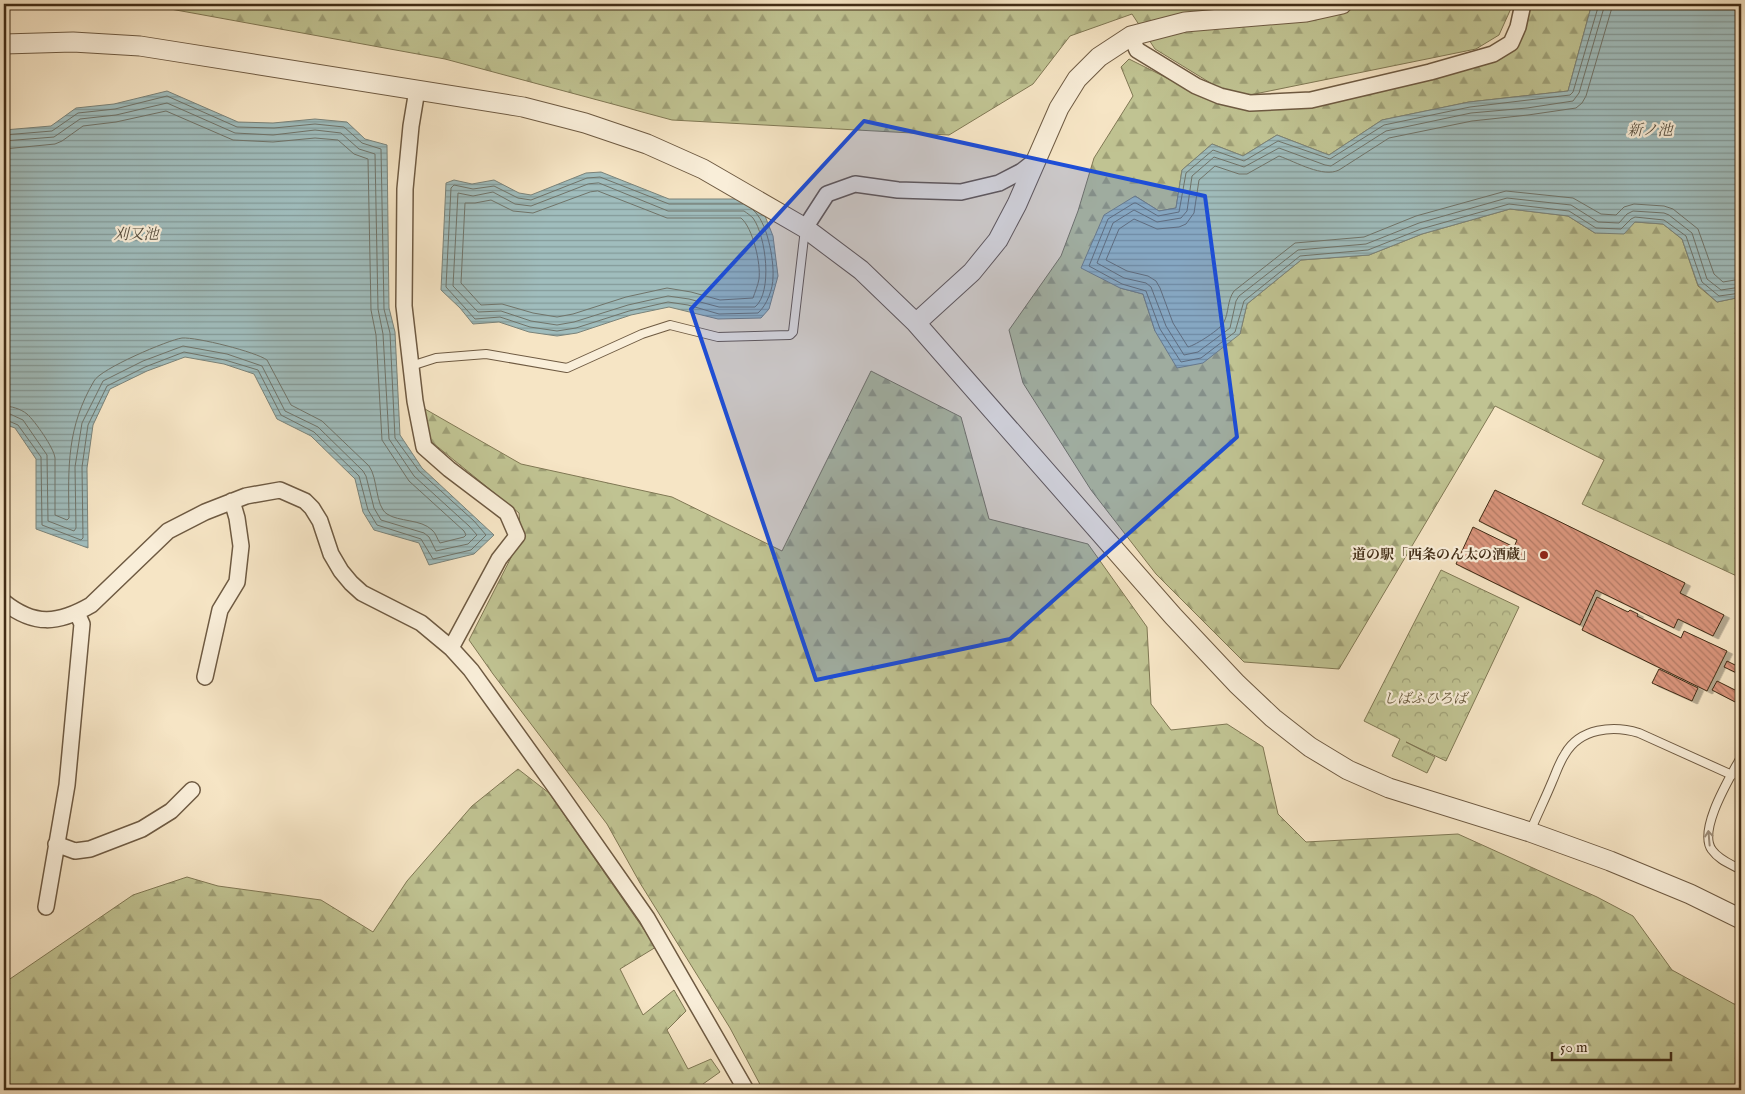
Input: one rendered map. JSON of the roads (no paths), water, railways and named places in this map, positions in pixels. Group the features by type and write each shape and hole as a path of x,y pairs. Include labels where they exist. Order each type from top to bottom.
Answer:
{"street":[{"path":"916,323 972,272 998,240 1017,204 1059,108 1076,79 1099,57 1131,36 1185,22 1306,12 1342,4"},
{"path":"1131,36 1137,50 1196,86 1220,96 1250,103 1311,100 1430,72 1493,54 1511,43 1518,27 1523,4"},
{"path":"4,44 73,42 140,46 524,107 585,123 646,144 703,169 806,228 861,270 916,323 1173,616 1237,684 1273,718 1310,747 1348,770 1380,785 1530,832 1610,861 1690,894 1741,919"},
{"path":"417,90 411,126 405,189 404,306 415,401 424,448 507,514 517,536 499,560 451,648"},
{"path":"806,228 827,194 855,184 898,190 961,192 999,183 1022,171 1037,159"},
{"path":"4,602 16,612 30,618 46,621 77,613 91,605 168,531 206,512 246,496 280,490 305,501 312,508 320,522 331,554 352,583 362,593 420,623 451,648 471,670 647,918 746,1090"},
{"path":"205,677 220,610 237,582 241,546 238,518 232,501"},
{"path":"46,907 67,785 82,624 77,613"},
{"path":"56,844 75,851 90,849 142,829 171,811 192,790"}],"lane":[{"path":"411,366 436,358 486,354 567,368 642,334 670,325 718,337 790,335 793,332 806,228"},
{"path":"1530,832 1565,754 1575,742 1590,733 1605,729 1624,728 1639,732 1732,775"},
{"path":"1741,757 1711,820 1708,835 1711,849 1720,859 1741,870"}],"water":[{"name":"新ノ池","path":"1598,4 1727,4 1737,12 1741,12 1741,297 1717,302 1698,285 1682,239 1663,224 1635,222 1624,234 1595,233 1568,216 1510,209 1422,234 1369,255 1301,260 1247,304 1240,334 1203,363 1177,368 1155,331 1143,294 1120,288 1081,268 1104,215 1135,196 1159,211 1176,208 1182,170 1212,144 1243,156 1277,135 1329,155 1382,120 1469,102 1568,91 1591,7"},
{"name":"刈又池","path":"167,91 238,122 273,123 315,119 347,122 365,139 387,145 389,308 395,332 400,435 422,468 494,535 474,554 429,565 419,543 374,530 363,512 355,479 311,436 277,419 254,374 224,364 185,357 147,371 110,389 93,425 87,468 88,548 36,529 36,459 15,428 4,424 4,130 51,126 76,108 114,104"},
{"path":"601,172 669,199 747,199 763,211 773,236 778,276 769,309 761,318 718,319 669,307 631,315 577,333 557,336 529,332 499,322 473,324 441,290 446,183 454,180 472,184 494,180 519,193 531,195 586,173"}],"place":[{"name":"道の駅「西条のん太の酒蔵」","path":"1544,555"}],"park label":[{"name":"しばふひろば","path":"1425,699"}]}
